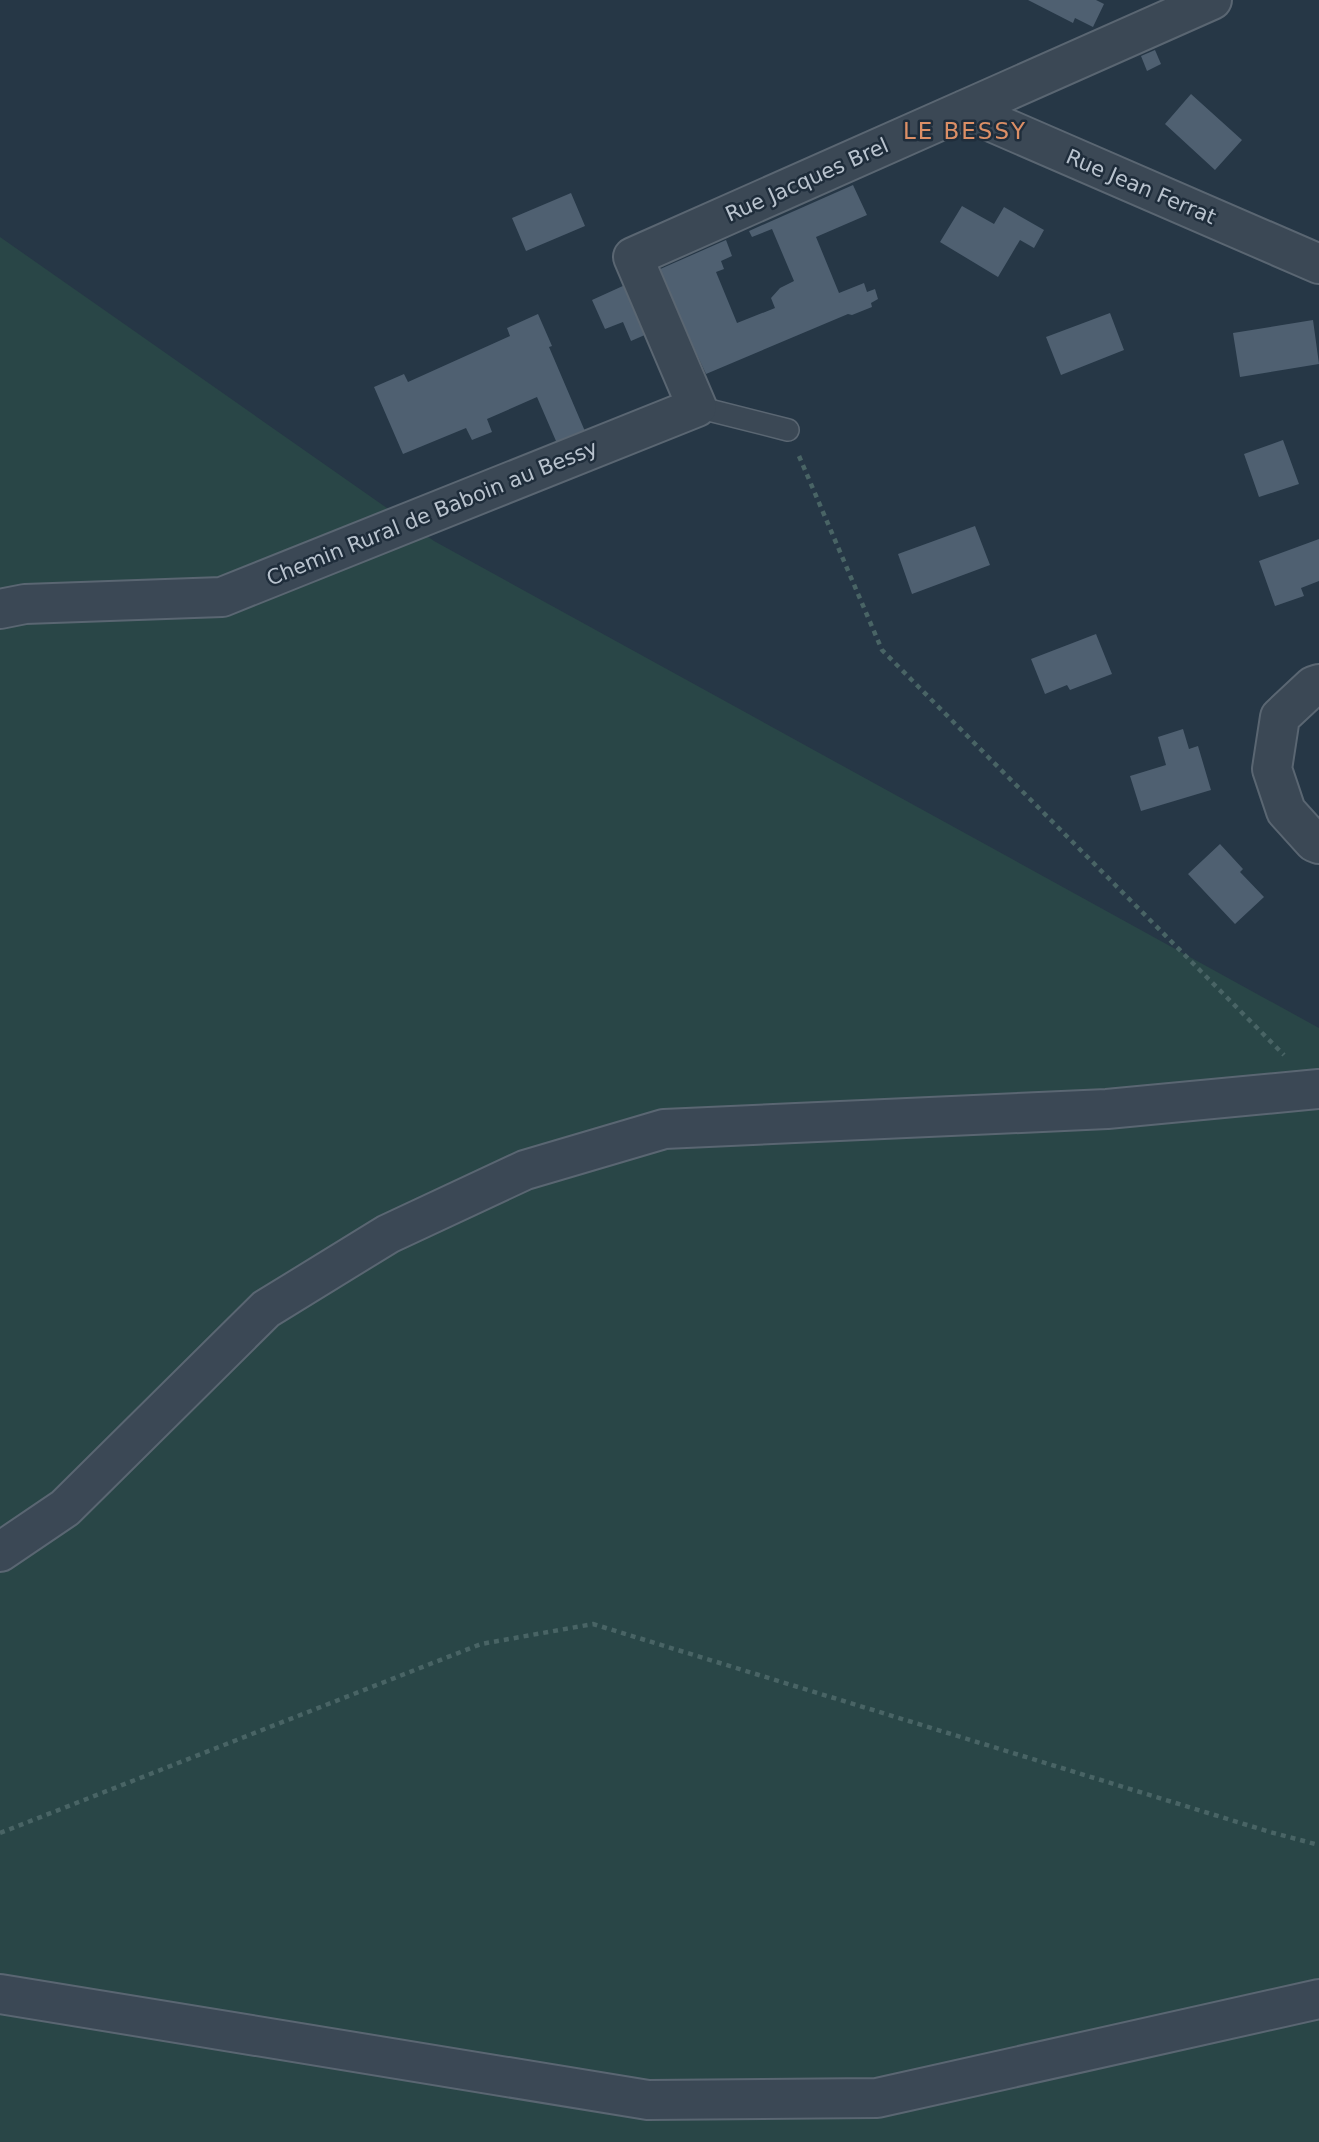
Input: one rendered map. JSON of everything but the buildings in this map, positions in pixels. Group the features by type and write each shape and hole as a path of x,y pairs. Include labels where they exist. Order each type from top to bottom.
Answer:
{"street":[{"name":"Rue Jacques Brel","path":"697,407 633,257 1212,0"},
{"name":"Rue Jean Ferrat","path":"964,110 1319,264"},
{"name":"Chemin Rural de Baboin au Bessy","path":"0,609 25,604 222,597 697,407"},
{"path":"1319,684 1313,686 1280,717 1272,769 1286,811 1314,842 1319,844"},
{"path":"0,1552 65,1508 266,1309 388,1234 525,1170 664,1129 1108,1109 1318,1089"},
{"path":"0,1994 649,2100 877,2098 1319,1999"}],"lane":[{"path":"697,407 788,430"}],"path":[{"path":"788,430 882,650 1318,1089"},
{"path":"0,1833 481,1644 593,1624 1257,1828 1319,1844"}],"green space":[{"path":"0,237 434,541 1319,1028 1319,2142 0,2142"}],"district":[{"name":"LE BESSY","path":"965,131"}]}
